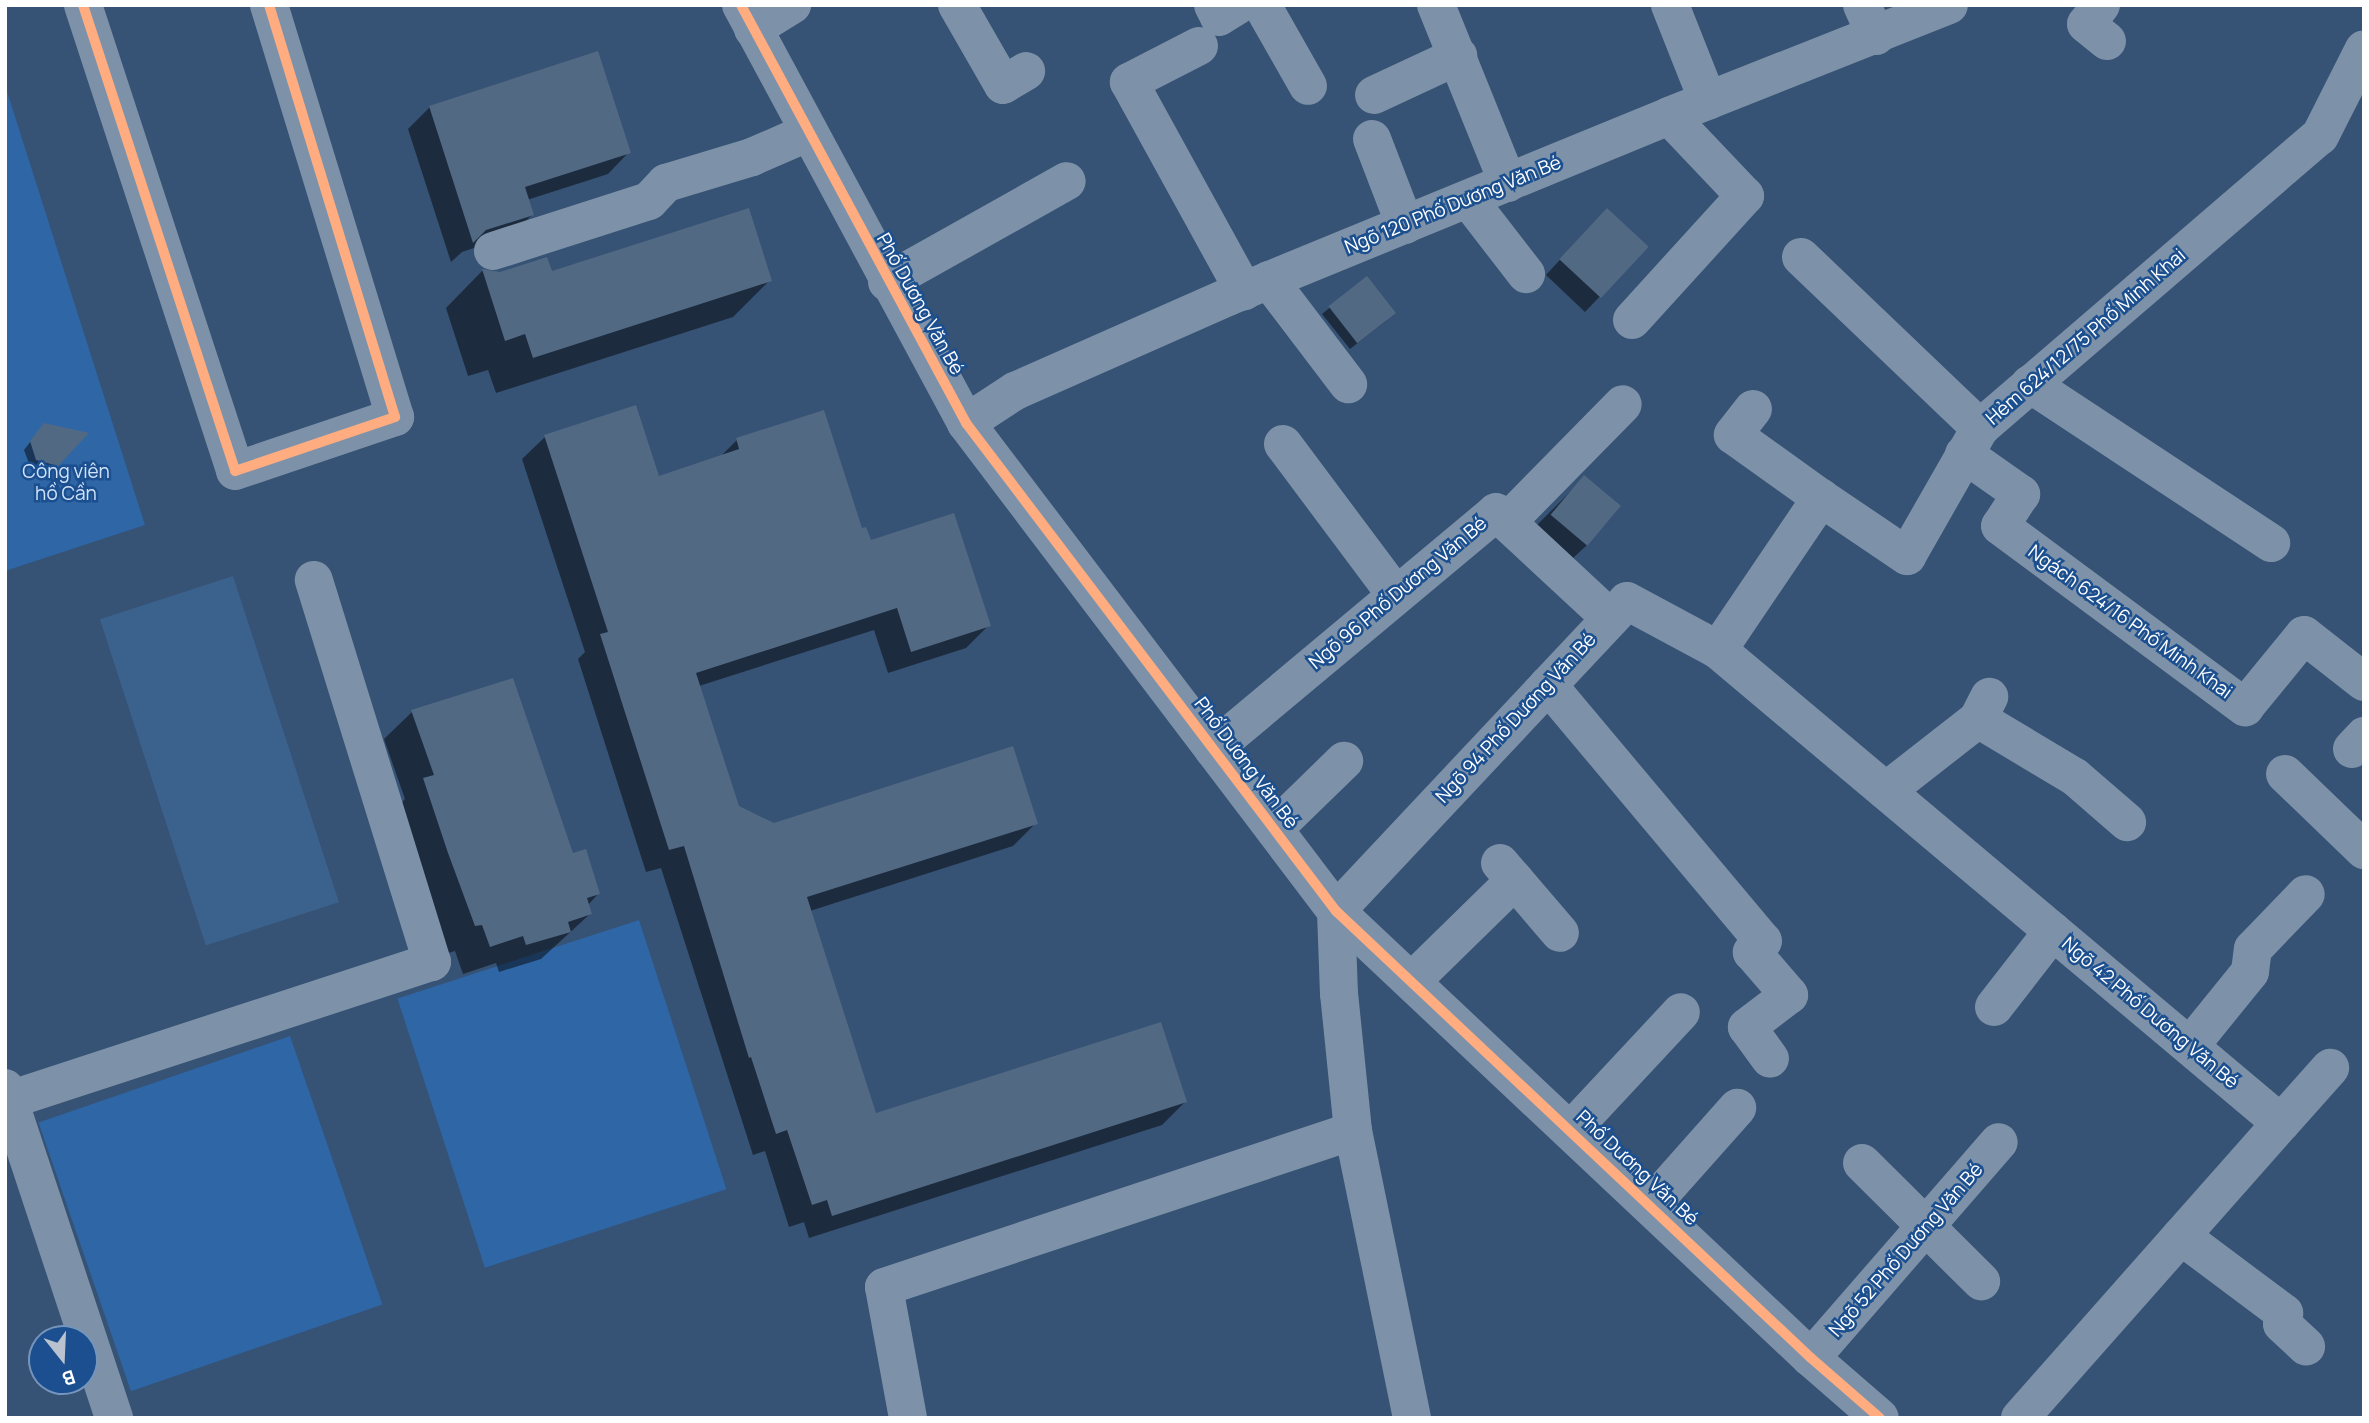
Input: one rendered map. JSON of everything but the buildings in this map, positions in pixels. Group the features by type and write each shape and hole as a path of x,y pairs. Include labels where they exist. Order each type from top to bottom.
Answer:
{"street":[{"path":"83,5 235,471 395,417 269,5"},
{"path":"747,17 792,5"},
{"path":"957,5 1003,85 1026,72"},
{"path":"1213,5 1219,17 1238,5"},
{"path":"1262,5 1308,86"},
{"path":"1670,5 1709,101"},
{"name":"Ngõ 120 Phố Dương Văn Bé","path":"966,423 1015,391 1257,286 1709,101 1869,21 1949,5"},
{"path":"1444,7 1458,56 1508,183"},
{"name":"Phố Dương Văn Bé","path":"747,17 887,282 966,423 1336,911 1811,1357 1880,1418"},
{"path":"1199,46 1129,82 1257,286 1348,384"},
{"name":"Hẻm 624/12/75 Phố Minh Khai","path":"1821,498 1907,556 1972,441 2031,384 2320,136 2364,48"},
{"path":"1374,95 1458,56"},
{"path":"1632,320 1745,196 1669,116"},
{"path":"493,251 649,201 666,183 751,157 807,133"},
{"path":"1372,139 1405,225"},
{"path":"887,282 1067,181"},
{"path":"1468,199 1525,274"},
{"path":"1801,257 1972,441"},
{"path":"2031,384 2271,543"},
{"path":"1507,522 1623,404"},
{"path":"1718,650 1821,498 1733,435 1754,409"},
{"name":"Ngách 624/16 Phố Minh Khai","path":"1972,441 2021,494 2000,526 2245,707 2304,635 2364,682"},
{"path":"1283,444 1396,595"},
{"name":"Ngõ 96 Phố Dương Văn Bé","path":"1213,749 1496,512 1610,618"},
{"path":"114,1418 7,1094 432,962 314,580"},
{"name":"Ngõ 94 Phố Dương Văn Bé","path":"1336,911 1627,601 1718,650"},
{"name":"Ngõ 42 Phố Dương Văn Bé","path":"1718,650 2281,1123"},
{"path":"1548,685 1763,941 1752,952 1789,995 1746,1027 1770,1059"},
{"path":"1886,791 1983,708 2075,777 2127,822"},
{"path":"1274,829 1344,761"},
{"path":"2285,774 2364,850"},
{"path":"1412,981 1507,872 1560,933"},
{"path":"2190,1046 2249,972 2253,949 2306,894"},
{"path":"1336,911 1339,994 1353,1131 1412,1418"},
{"path":"1994,1007 2053,931"},
{"path":"1571,1130 1681,1012"},
{"path":"2020,1418 2330,1068"},
{"path":"1651,1205 1737,1108"},
{"path":"908,1418 884,1286 1353,1131"},
{"name":"Ngõ 52 Phố Dương Văn Bé","path":"1811,1357 1999,1142"},
{"path":"1862,1163 1981,1281"},
{"path":"2181,1236 2284,1312 2282,1324 2306,1346"}],"green space":[{"name":"Công viên hồ Cần","path":"5,85 145,525 5,571"},
{"path":"639,920 726,1189 485,1268 397,998"},
{"path":"290,1036 382,1305 131,1391 38,1123"}],"shaded area":[{"path":"233,576 339,902 206,945 100,619"}],"cycle path":[{"path":"83,5 235,471 395,417 269,5"},
{"path":"741,5 966,423 1336,911 1811,1358 1880,1418"}]}
